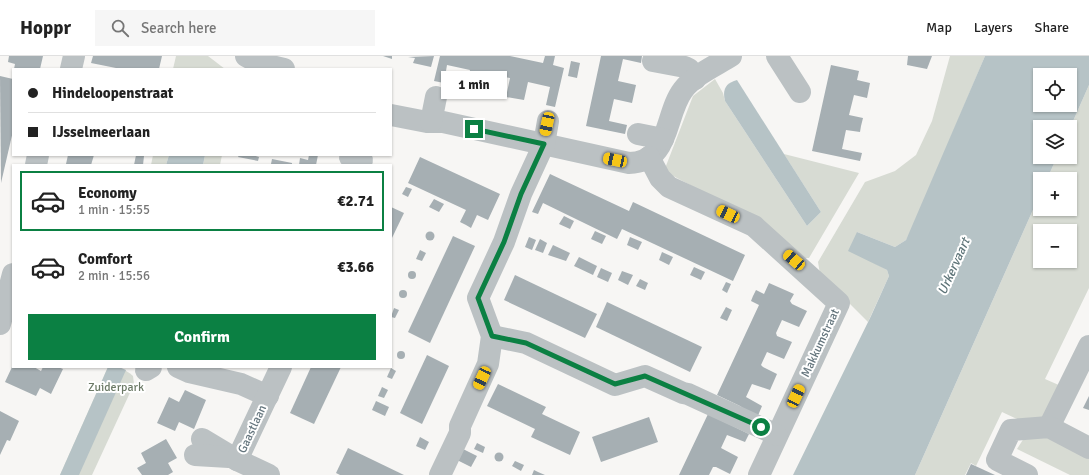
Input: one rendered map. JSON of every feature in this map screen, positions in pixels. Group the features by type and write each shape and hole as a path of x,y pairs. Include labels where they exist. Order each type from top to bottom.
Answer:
{"street":[{"path":"71,68 74,56"},
{"path":"246,56 259,63 279,68"},
{"path":"283,68 285,56"},
{"path":"392,115 431,122 443,122 629,163 641,161 659,149 680,94 695,79 730,56"},
{"path":"777,56 800,92"},
{"path":"653,61 685,67 695,79"},
{"path":"431,122 436,97"},
{"path":"440,475 460,433 460,426 488,364 492,336 478,298 504,242 521,194 544,144 548,121"},
{"path":"638,134 663,139"},
{"name":"Makkumstraat","path":"649,157 660,178 669,187 754,226 839,303 759,475"},
{"path":"4,316 12,279"},
{"path":"492,336 526,343 615,384 645,376 777,435"},
{"path":"1049,427 1089,346"},
{"path":"180,368 189,372 241,384 268,396"},
{"name":"Gaastlaan","path":"264,474 234,458 268,396 281,368"},
{"path":"1028,475 997,460 1011,430 1049,427 1089,448"},
{"path":"198,447 234,458"},
{"path":"210,471 234,458"}],"green space":[{"path":"176,56 208,56 224,68 173,68"},
{"path":"950,56 985,56 913,227 906,240 895,247 857,232 872,262 887,270 889,276 868,322 820,274 818,262 865,182 895,171 916,155 932,121"},
{"path":"715,79 723,93 725,101 807,226 821,212 784,154 859,173 809,258 802,258 764,225 664,171 693,96"},
{"path":"1089,85 1089,288 1045,379 1061,386 1044,417 1023,422 1002,412 976,466 971,463 965,475 915,475 1033,210 1033,216 1077,216 1077,172 1050,172 1054,164 1077,164 1077,120 1074,120"},
{"path":"153,156 169,156 166,164 151,164"},
{"path":"205,156 222,156 220,164 203,164"},
{"name":"Zuiderpark","path":"108,368 119,368 133,376 134,384 92,475 60,475"},
{"path":"1045,434 1089,457 1089,475 1070,475 1017,449 1026,435"}],"water":[{"name":"Urkervaart","path":"985,56 1089,56 1089,85 1074,120 1033,120 1033,164 1054,164 1050,172 1033,172 1033,210 915,475 793,475 889,276 887,270 848,251 857,232 895,247 906,240"},
{"path":"737,80 821,212 807,226 725,101 724,93 726,87 730,83"},
{"path":"169,156 205,156 203,164 166,164"},
{"path":"108,368 121,368 126,370 79,475 60,475"}],"building":[{"path":"9,56 43,56 40,68 14,68 15,64 8,62"},
{"path":"93,56 162,56 159,68 116,68 91,63"},
{"path":"383,56 392,56 392,59"},
{"path":"434,56 431,67 413,63 415,58 408,57"},
{"path":"440,56 510,56 543,63 545,56 555,56 553,65 564,68 555,107 546,105 550,87 528,82 524,100 506,97 510,78 488,74 484,92 466,88 470,70 447,65 444,83 434,81"},
{"path":"601,56 642,56 641,63 623,59 618,81 636,85 632,103 614,99 609,121 627,125 625,134 586,126"},
{"path":"908,56 932,56 927,69 907,65"},
{"path":"571,61 580,63 577,78 568,76"},
{"path":"831,65 859,71 857,80 870,83 867,98 854,95 849,115 863,118 860,132 846,130 842,149 862,153 860,161 812,151"},
{"path":"0,76 12,79 12,135 1,183"},
{"path":"68,156 94,156 91,164 66,164"},
{"path":"136,156 144,156 143,164 134,164"},
{"path":"256,156 259,157 258,161 238,157"},
{"path":"309,156 318,156 316,164 299,164 300,158 308,160"},
{"path":"420,157 500,194 488,220 477,215 471,228 460,222 466,210 408,183"},
{"path":"272,159 292,163 292,164 271,164"},
{"path":"550,174 629,211 633,202 745,255 733,281 622,229 617,239 543,203 538,214 532,212"},
{"path":"406,187 412,189 408,197 402,194"},
{"path":"434,199 444,204 439,212 429,207"},
{"path":"392,207 404,213 392,238"},
{"path":"564,216 574,221 570,229 559,224"},
{"path":"595,231 606,236 602,244 591,239"},
{"path":"428,232 432,232 434,236 432,240 428,240 426,238 426,234"},
{"path":"453,236 475,246 430,343 408,332"},
{"path":"529,237 536,240 532,250 525,247"},
{"path":"630,237 642,242 638,250 627,245"},
{"path":"540,239 547,243 543,253 535,250"},
{"path":"553,245 570,253 566,261 548,255"},
{"path":"420,250 426,253 422,261 416,259"},
{"path":"662,252 673,257 669,265 659,260"},
{"path":"579,257 597,266 593,275 574,266"},
{"path":"694,267 705,272 701,280 690,275"},
{"path":"601,268 612,273 608,282 597,277"},
{"path":"410,271 414,271 416,275 414,279 410,279 408,277 408,273"},
{"path":"622,271 633,275 628,285 618,280"},
{"path":"515,275 597,314 585,338 504,300"},
{"path":"640,279 648,283 645,290 636,286"},
{"path":"726,282 731,284 727,293 722,290"},
{"path":"769,283 794,294 790,301 792,304 807,311 799,327 782,320 776,333 777,336 792,342 784,359 767,352 761,365 777,374 770,390 752,384 746,397 762,406 757,418 740,406 717,395 759,305 751,301 753,296 756,290 764,294"},
{"path":"403,290 406,291 406,297 403,298 400,297 399,294 400,291"},
{"path":"607,302 702,347 690,372 596,327"},
{"path":"726,307 732,310 727,321 720,318"},
{"path":"394,308 399,310 395,318 392,317"},
{"path":"399,351 403,351 405,355 403,359 399,359 397,357 397,353"},
{"path":"427,355 449,366 422,424 400,413"},
{"path":"12,367 36,368 41,371 42,368 63,369 51,394 40,388 36,396 5,382"},
{"path":"311,368 341,368 314,424 290,413"},
{"path":"391,368 396,371 392,379 387,377"},
{"path":"498,384 546,407 542,414 580,432 570,455 531,437 535,429 487,406"},
{"path":"382,387 388,390 384,398 378,396"},
{"path":"185,390 206,400 194,429 179,422 175,431 157,423 169,397 179,402"},
{"path":"1089,396 1089,410 1083,408"},
{"path":"376,401 389,407 385,416 372,410"},
{"path":"0,411 19,421 10,441 7,440 0,455"},
{"path":"708,414 749,434 745,442 727,435 721,448 738,457 730,474 713,467 709,475 679,475"},
{"path":"649,417 658,442 601,462 592,437"},
{"path":"420,437 429,442 425,450 416,446"},
{"path":"166,439 177,458 168,463 173,472 168,475 142,475 137,468 146,463 141,453"},
{"path":"477,443 485,447 483,453 474,449"},
{"path":"348,448 404,475 340,475 336,473"},
{"path":"463,449 477,456 471,467 457,460"},
{"path":"497,453 501,453 503,457 501,461 497,461 495,459 495,455"},
{"path":"515,461 524,465 521,471 512,466"},
{"path":"971,464 995,475 966,475"},
{"path":"534,470 538,472 545,475 532,475"}],"route":[{"path":"474,129 544,144 521,194 504,242 478,298 492,336 526,343 615,384 645,376 761,427"}]}
